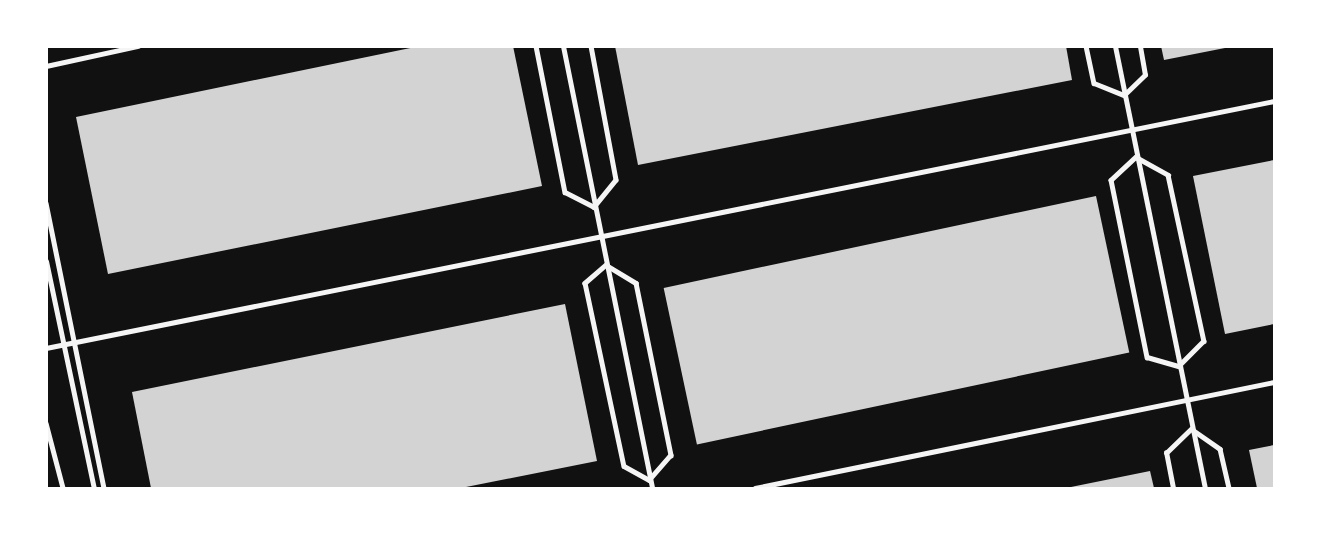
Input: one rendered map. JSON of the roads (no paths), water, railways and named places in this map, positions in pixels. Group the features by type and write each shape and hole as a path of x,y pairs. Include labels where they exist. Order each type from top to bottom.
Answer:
{"street":[{"path":"563,46 652,489"},
{"path":"1115,46 1206,489"},
{"path":"46,261 94,489"}],"lane":[{"path":"46,66 138,46"},
{"path":"536,46 565,192 594,207"},
{"path":"591,46 616,180 594,207"},
{"path":"1086,46 1094,83 1124,95"},
{"path":"1124,95 1145,75 1140,46"},
{"path":"1124,95 1136,157 1168,175 1204,341 1179,366"},
{"path":"46,348 1275,101"},
{"path":"1136,157 1111,180 1147,357 1179,366"},
{"path":"46,203 104,489"},
{"path":"594,207 606,265 636,283 671,455 649,480"},
{"path":"606,265 585,283 624,466 649,480 652,489"},
{"path":"1179,366 1191,429 1220,449 1229,489"},
{"path":"755,489 1275,382"},
{"path":"46,423 63,489"},
{"path":"1173,489 1166,453 1191,429"}]}
